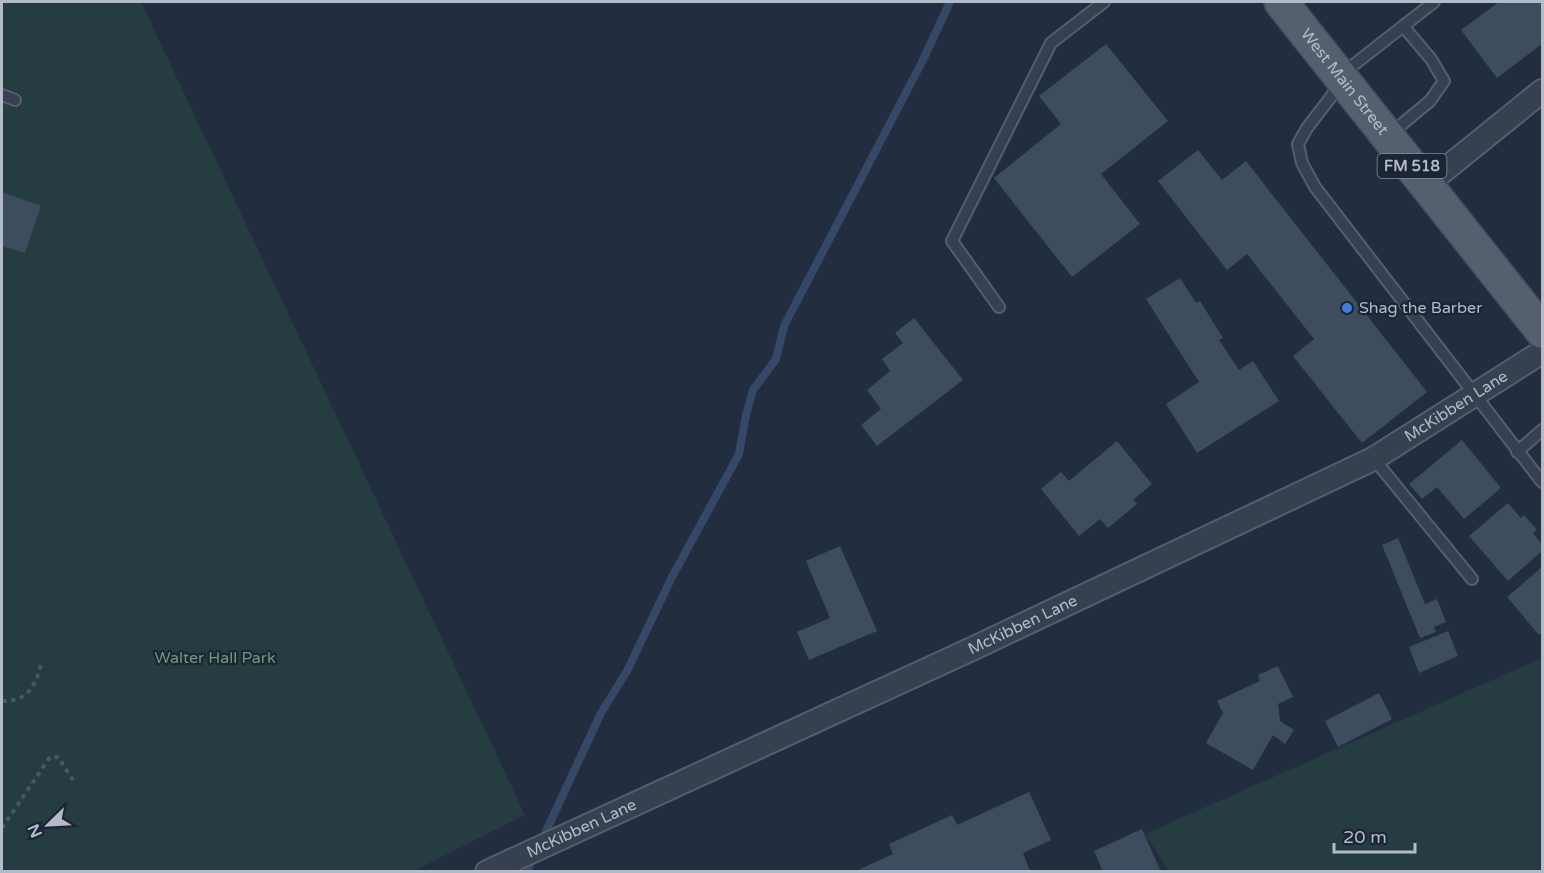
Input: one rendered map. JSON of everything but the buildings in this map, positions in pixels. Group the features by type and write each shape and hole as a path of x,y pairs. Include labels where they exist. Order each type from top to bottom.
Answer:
{"main road":[{"name":"West Main Street","path":"1281,2 1542,331"}],"street":[{"path":"1427,184 1542,91"},
{"name":"McKibben Lane","path":"492,869 974,648 1374,459 1542,352"}],"lane":[{"path":"999,308 952,241 1051,43 1104,2"},
{"path":"1434,2 1341,80 1298,144 1302,163 1315,187 1473,396 1542,482"},
{"path":"1387,136 1430,101 1444,81 1431,59 1403,26"},
{"path":"2,95 15,100"},
{"path":"1517,452 1542,430"},
{"path":"1374,459 1472,579"}],"path":[{"path":"2,700 15,701 26,696 36,684 42,661"},
{"path":"2,828 50,757 58,757 75,783"}],"green space":[{"name":"Walter Hall Park","path":"2,2 141,2 525,815 414,871 2,872"},
{"path":"1542,658 1542,871 1169,871 1145,834"}],"waterway":[{"path":"541,842 601,713 627,671 672,577 739,454 753,390 776,359 784,326 922,62 950,2"},
{"path":"527,872 534,856"}],"place":[{"name":"Shag the Barber","path":"1347,308"}]}
